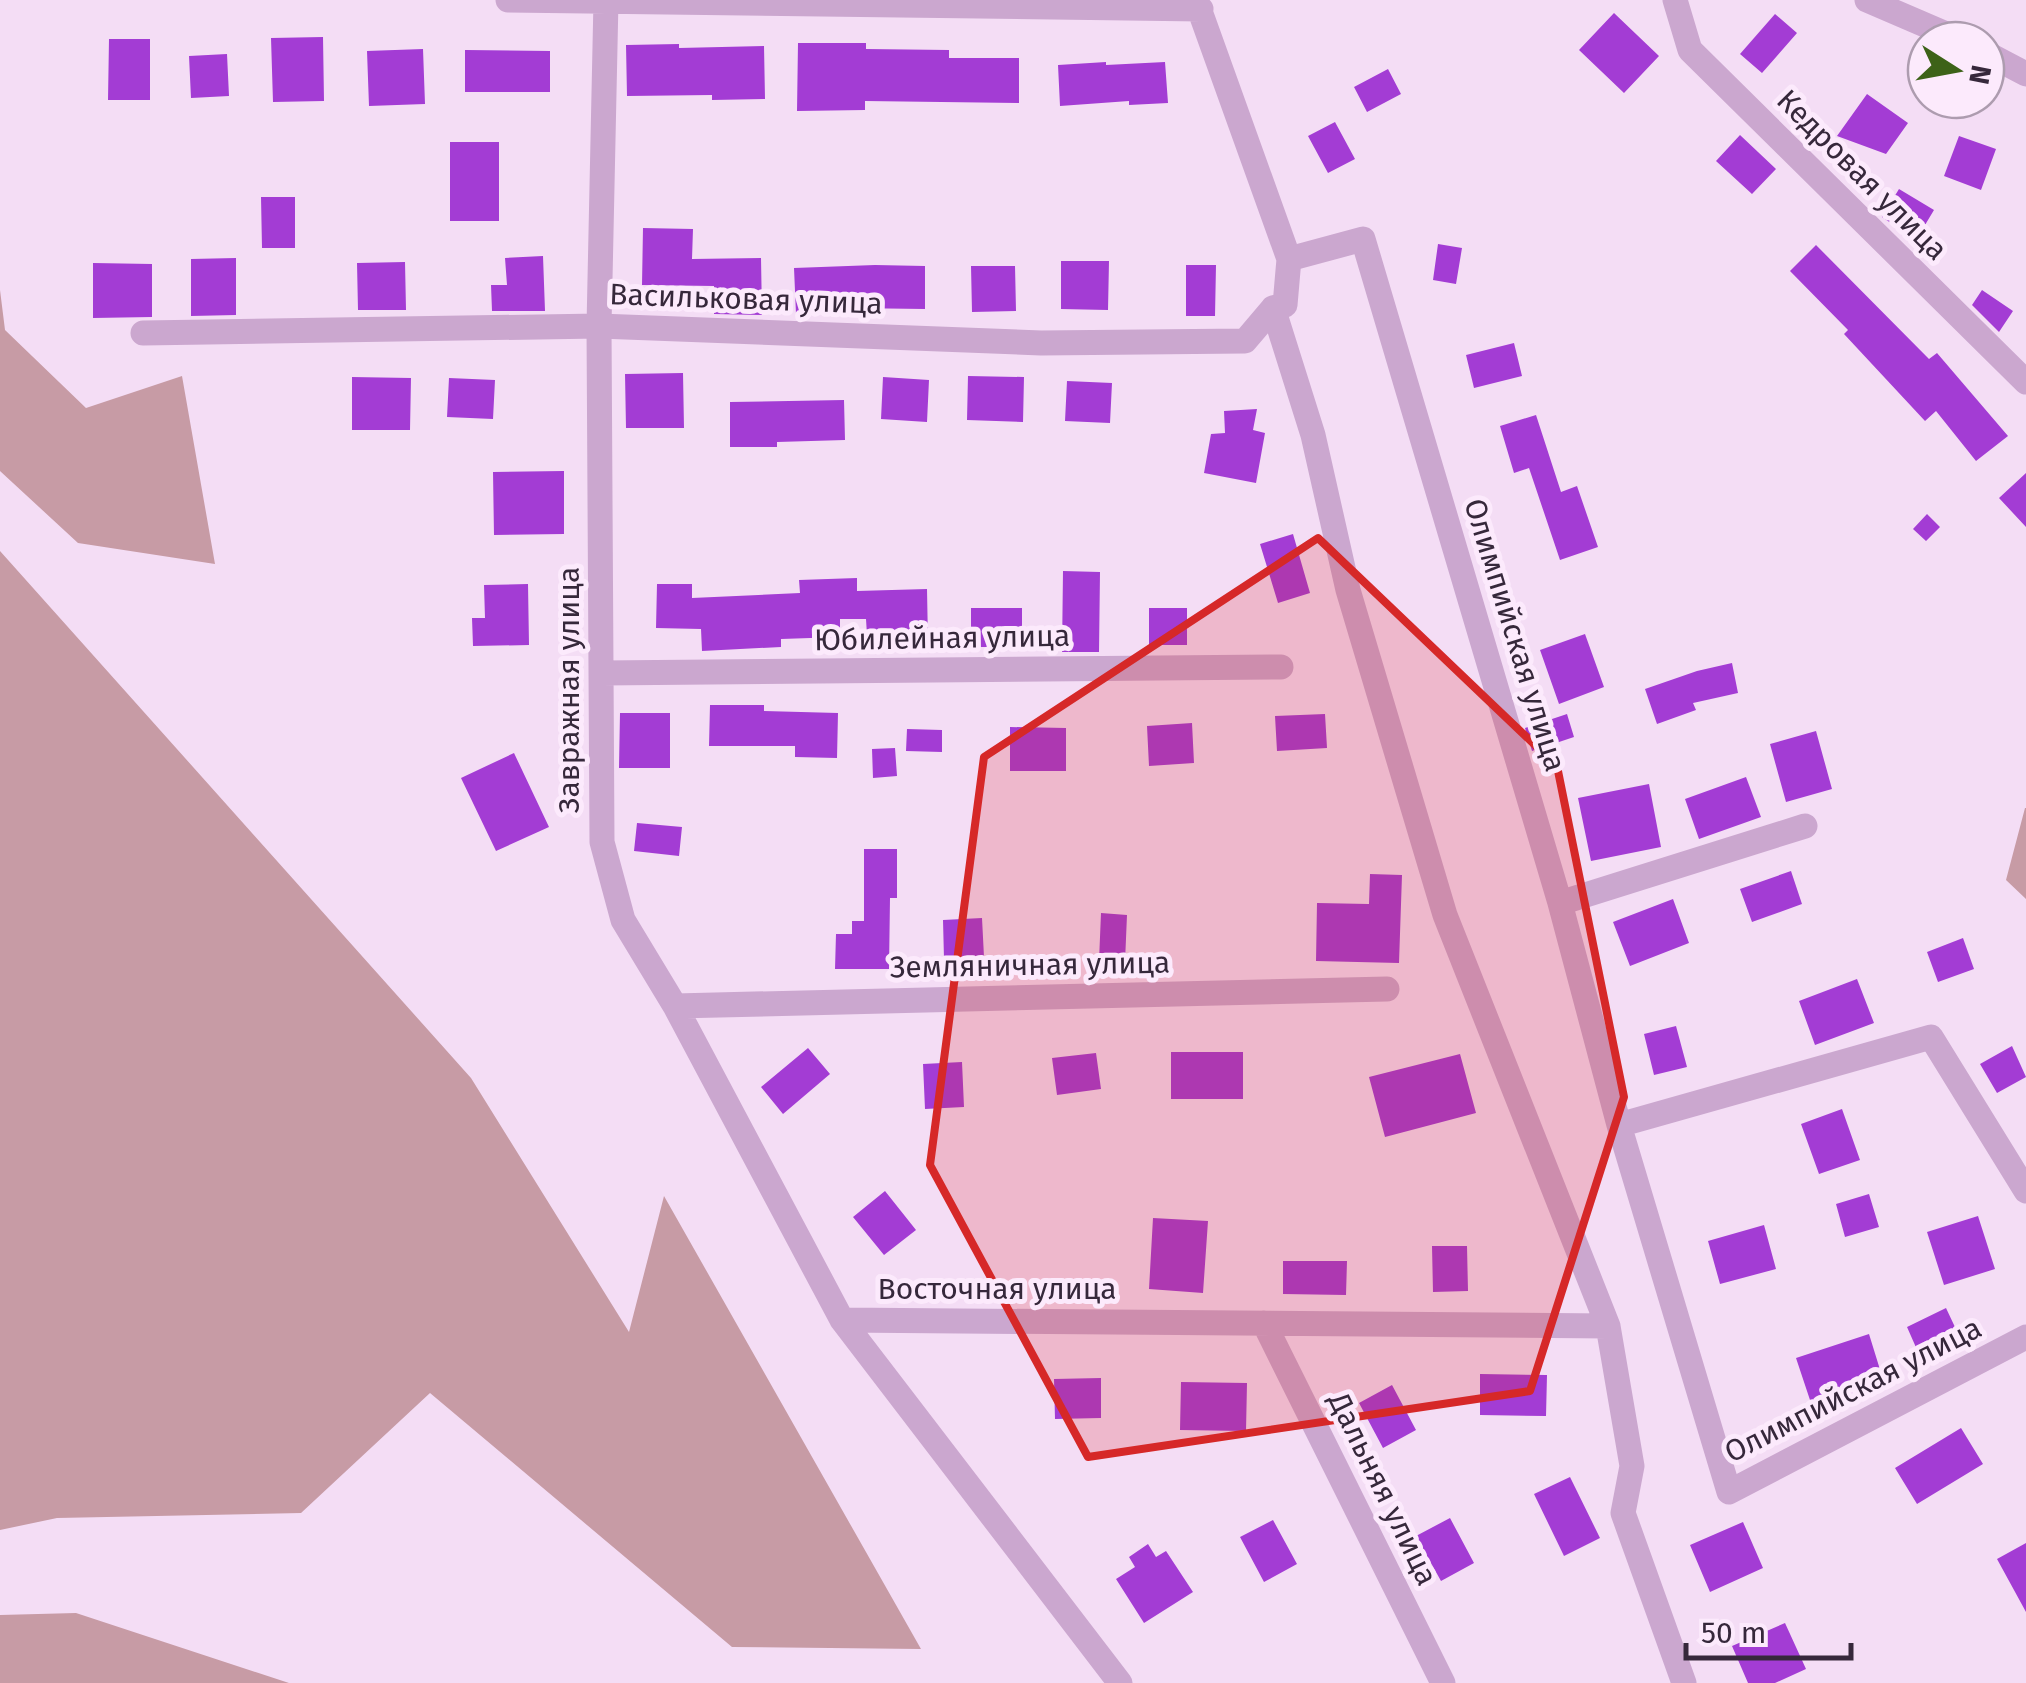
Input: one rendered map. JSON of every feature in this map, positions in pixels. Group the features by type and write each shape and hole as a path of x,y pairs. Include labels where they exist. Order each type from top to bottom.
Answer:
{"street":[{"path":"508,0 1199,5 1290,259"},
{"name":"Кедровая улица","path":"1675,0 1690,50 2026,382"},
{"path":"1868,0 1914,20"},
{"name":"Завражная улица","path":"606,1 599,326 602,842 623,920 674,1006 842,1320"},
{"name":"Олимпийская улица","path":"1290,259 1363,238 1729,1492 2026,1338"},
{"name":"Васильковая улица","path":"143,332 599,326 1041,343 1246,341 1273,308 1285,305 1290,259"},
{"path":"1273,308 1313,435 1348,590 1445,915 1608,1326 1632,1466 1623,1513 1684,1683"},
{"name":"Юбилейная улица","path":"602,673 1282,667"},
{"path":"1560,903 1805,826"},
{"name":"Земляничная улица","path":"674,1006 1387,989"},
{"path":"1619,1125 1931,1037 2026,1191"},
{"name":"Восточная улица","path":"842,1320 1608,1326"},
{"name":"Восточная улица","path":"842,1320 1120,1683"},
{"name":"Дальняя улица","path":"1264,1323 1443,1683"}],"highlighted area":[{"path":"1318,538 1557,766 1624,1097 1530,1391 1088,1457 930,1165 984,757"}],"shaded area":[{"path":"0,290 5,330 86,408 182,376 215,564 78,543 0,471"},
{"path":"0,551 471,1078 629,1332 664,1196 921,1649 732,1647 430,1393 301,1513 57,1518 0,1530"},
{"path":"2026,808 2026,899 2006,880"},
{"path":"76,1613 289,1683 0,1683 0,1615"}],"building":[{"path":"1614,13 1659,56 1624,93 1579,50"},
{"path":"1775,14 1797,33 1762,73 1740,54"},
{"path":"323,37 324,101 273,102 271,38"},
{"path":"109,39 150,39 150,100 108,100"},
{"path":"798,43 866,43 866,49 949,50 949,58 1019,58 1019,103 865,101 865,110 797,111"},
{"path":"679,44 679,48 764,46 765,99 627,96 626,45"},
{"path":"423,49 425,104 369,106 367,51"},
{"path":"465,50 550,51 550,92 465,92"},
{"path":"227,54 229,96 191,98 189,56"},
{"path":"1165,62 1168,103 1129,105 1129,101 1060,106 1058,65"},
{"path":"1388,69 1401,94 1367,112 1354,87"},
{"path":"1867,94 1908,123 1886,154 1837,136"},
{"path":"1335,122 1355,159 1328,173 1308,136"},
{"path":"1740,135 1776,169 1752,194 1716,161"},
{"path":"1959,136 1996,149 1981,190 1944,176"},
{"path":"450,142 499,142 499,221 450,221"},
{"path":"1899,189 1934,210 1916,240 1882,217"},
{"path":"261,197 295,197 295,248 262,248"},
{"path":"643,228 693,229 692,259 761,258 762,315 714,314 714,286 642,285"},
{"path":"1438,244 1462,248 1456,284 1433,280"},
{"path":"1816,245 1929,359 1937,353 2008,436 1976,461 1936,411 1925,421 1844,334 1848,330 1790,271"},
{"path":"543,256 545,311 492,311 491,285 507,285 505,258"},
{"path":"236,258 236,315 191,316 191,259"},
{"path":"1061,261 1109,261 1108,310 1061,309"},
{"path":"405,262 406,310 358,310 357,263"},
{"path":"93,263 152,264 152,317 93,318"},
{"path":"1186,265 1216,265 1215,316 1186,316"},
{"path":"925,266 925,309 849,308 849,312 796,314 794,268"},
{"path":"971,266 1015,266 1016,311 972,312"},
{"path":"1982,290 2013,311 1999,332 1972,305"},
{"path":"1514,343 1522,376 1474,388 1466,355"},
{"path":"683,373 684,428 626,428 625,374"},
{"path":"968,376 1024,377 1023,422 967,420"},
{"path":"352,377 411,378 410,430 352,430"},
{"path":"883,377 929,380 927,422 881,419"},
{"path":"449,378 495,380 493,419 447,417"},
{"path":"1067,381 1112,383 1110,423 1065,421"},
{"path":"844,400 845,440 730,447 730,402"},
{"path":"1257,409 1253,430 1265,433 1256,483 1204,473 1211,434 1225,433 1224,411"},
{"path":"1536,415 1561,492 1577,486 1598,547 1560,560 1529,468 1514,473 1500,426"},
{"path":"564,471 564,534 494,535 493,472"},
{"path":"2026,473 2026,527 1999,498"},
{"path":"1927,514 1940,527 1926,541 1913,529"},
{"path":"1293,534 1310,593 1278,603 1260,544"},
{"path":"1063,571 1100,572 1099,652 1062,652"},
{"path":"857,578 857,591 927,589 928,643 879,644 879,635 867,635 866,619 840,619 840,637 781,639 781,647 702,651 701,629 656,628 657,584 692,584 692,598 800,593 799,580"},
{"path":"528,584 529,645 473,646 472,618 485,618 484,585"},
{"path":"971,608 1022,608 1022,647 971,647"},
{"path":"1149,608 1187,608 1187,645 1149,645"},
{"path":"1585,634 1604,687 1559,704 1540,650"},
{"path":"1732,663 1738,693 1693,703 1696,710 1657,724 1645,689"},
{"path":"710,705 764,705 764,711 838,713 837,758 795,757 795,746 709,746"},
{"path":"620,713 670,713 670,768 619,768"},
{"path":"1325,714 1327,748 1277,751 1275,716"},
{"path":"1567,714 1574,737 1532,751 1525,728"},
{"path":"1192,723 1194,763 1149,766 1147,726"},
{"path":"1010,727 1066,728 1066,771 1010,771"},
{"path":"907,729 942,730 942,752 906,751"},
{"path":"1816,731 1832,789 1786,802 1770,744"},
{"path":"895,748 897,776 873,778 872,749"},
{"path":"514,753 549,827 496,851 461,778"},
{"path":"1746,777 1761,817 1699,839 1685,799"},
{"path":"1649,784 1661,847 1591,861 1578,798"},
{"path":"637,823 682,827 679,856 634,851"},
{"path":"864,849 897,849 897,898 890,898 889,969 835,969 836,934 852,934 852,921 864,921"},
{"path":"1791,871 1802,904 1752,922 1740,889"},
{"path":"1370,874 1402,875 1399,963 1316,961 1317,903 1369,904"},
{"path":"1673,899 1689,943 1630,966 1613,922"},
{"path":"1101,913 1127,915 1125,962 1099,961"},
{"path":"982,918 984,957 944,959 943,920"},
{"path":"1963,938 1974,969 1938,982 1927,952"},
{"path":"1857,979 1874,1023 1815,1045 1799,1001"},
{"path":"1676,1026 1687,1067 1654,1075 1644,1034"},
{"path":"2012,1046 2026,1077 1997,1093 1980,1064"},
{"path":"808,1048 830,1074 783,1114 761,1087"},
{"path":"1171,1052 1243,1052 1243,1099 1171,1099"},
{"path":"1096,1053 1101,1089 1057,1095 1052,1058"},
{"path":"1460,1054 1476,1113 1385,1137 1369,1077"},
{"path":"962,1062 964,1107 925,1109 923,1064"},
{"path":"1842,1109 1860,1160 1819,1174 1801,1124"},
{"path":"885,1191 916,1230 884,1255 853,1217"},
{"path":"1869,1194 1879,1227 1845,1237 1836,1204"},
{"path":"1978,1216 1995,1269 1944,1285 1927,1232"},
{"path":"1153,1218 1208,1221 1203,1293 1149,1289"},
{"path":"1764,1225 1776,1269 1720,1284 1708,1241"},
{"path":"1432,1246 1467,1246 1468,1291 1433,1292"},
{"path":"1283,1261 1347,1261 1346,1295 1283,1294"},
{"path":"1946,1308 1962,1342 1922,1361 1907,1327"},
{"path":"1869,1334 1886,1389 1814,1412 1796,1358"},
{"path":"1480,1374 1547,1375 1546,1416 1480,1415"},
{"path":"1101,1378 1101,1418 1055,1419 1054,1379"},
{"path":"1181,1382 1247,1383 1246,1431 1180,1430"},
{"path":"1392,1385 1416,1430 1383,1448 1359,1403"},
{"path":"1961,1428 1983,1464 1917,1504 1895,1468"},
{"path":"1570,1477 1600,1538 1564,1556 1534,1494"},
{"path":"1450,1518 1474,1563 1441,1581 1416,1536"},
{"path":"1273,1520 1297,1564 1264,1582 1240,1537"},
{"path":"1743,1522 1763,1568 1710,1592 1690,1545"},
{"path":"2026,1543 2026,1612 1997,1559"},
{"path":"1148,1544 1156,1557 1166,1551 1193,1592 1144,1623 1116,1579 1135,1567 1129,1557"},
{"path":"1785,1623 1806,1669 1775,1683 1748,1683 1732,1646"}]}
